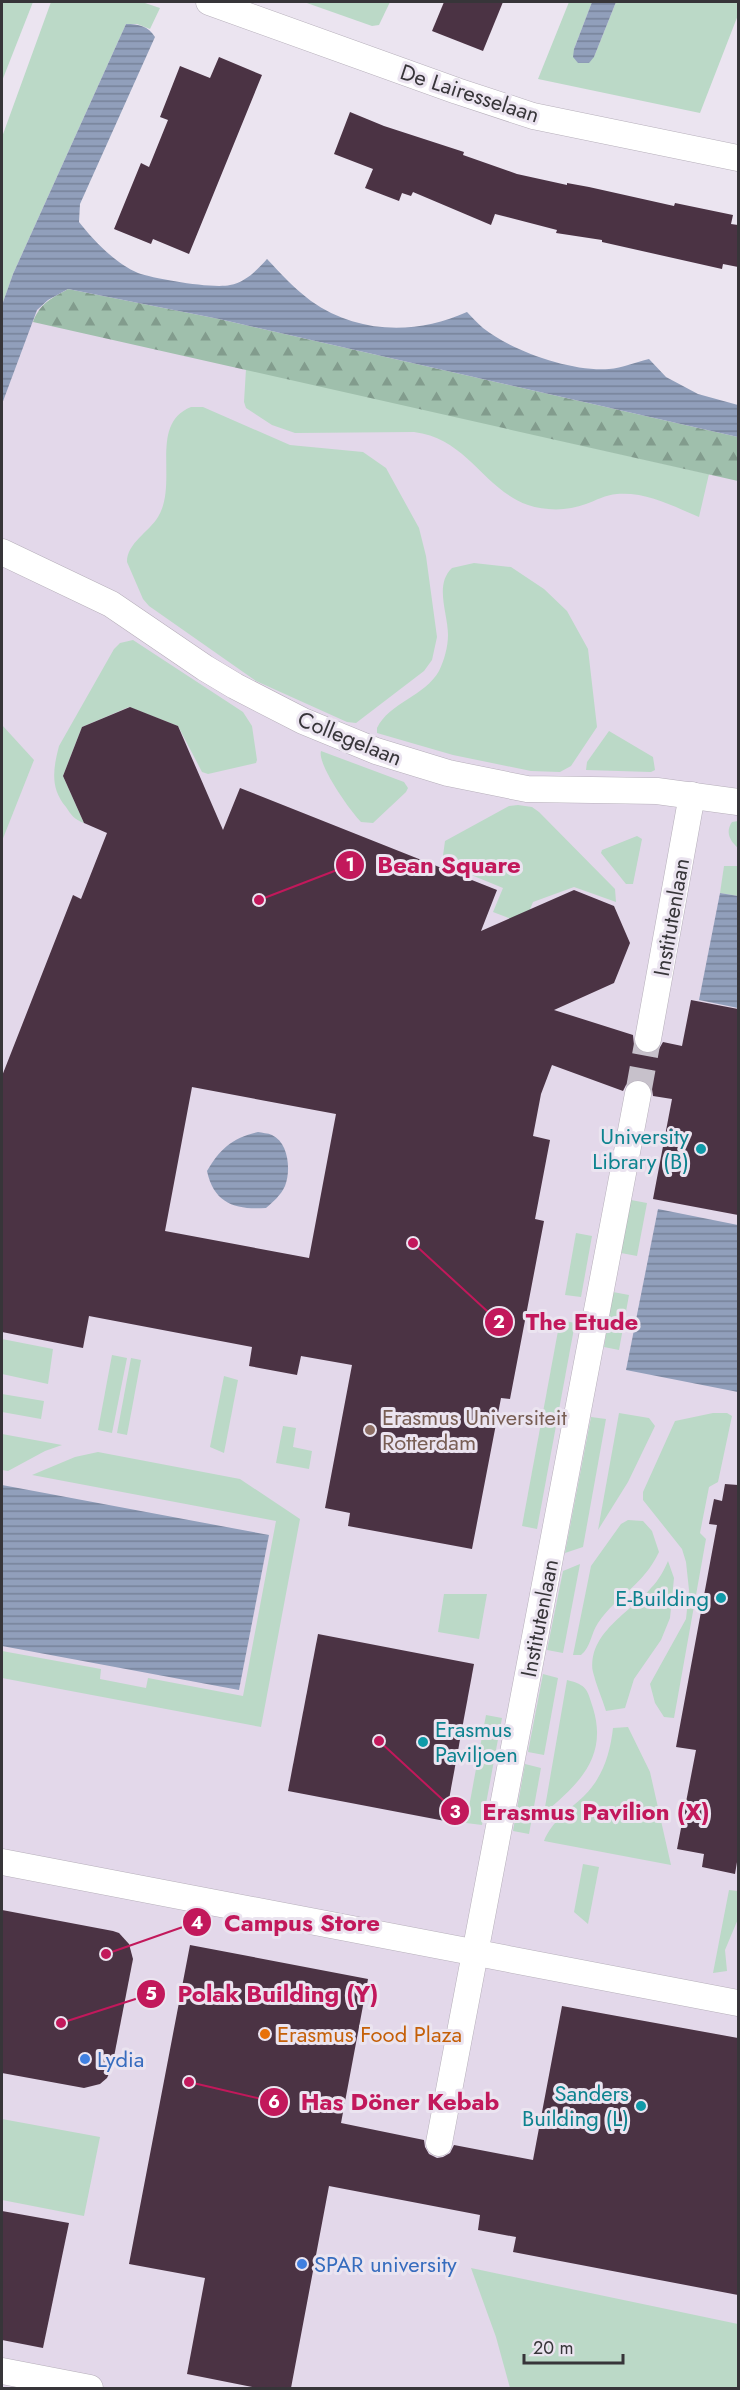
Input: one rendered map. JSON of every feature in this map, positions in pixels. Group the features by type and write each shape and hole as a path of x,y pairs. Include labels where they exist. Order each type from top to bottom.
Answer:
{"street":[{"name":"De Lairesselaan","path":"209,2 533,116 738,158"},
{"name":"Collegelaan","path":"2,552 111,604 235,686 303,721 376,752 448,773 527,789 657,791 738,802"},
{"name":"Institutenlaan","path":"648,1039 692,795"},
{"name":"Institutenlaan","path":"440,2143 638,1094"},
{"path":"2,1862 738,2003"},
{"path":"2,2371 90,2388"}],"shaded area":[{"name":"Erasmus Universiteit Rotterdam","path":"2,297 738,472 738,2388 2,2388"}],"green space":[{"path":"2,2 33,2 2,81"},
{"path":"51,2 142,2 160,8 150,29 137,24 126,24 13,274 2,305 2,137"},
{"path":"304,2 390,2 379,25 372,26"},
{"path":"569,2 592,2 574,49 594,57 616,2 738,2 738,15 700,113 538,79"},
{"path":"68,289 219,319 738,437 738,481 33,322 43,306"},
{"path":"246,369 709,474 699,517 660,501 628,494 609,495 564,509 528,505 512,498 448,444 433,436 414,432 295,433 272,425 246,408 244,402"},
{"path":"191,407 203,407 290,445 363,452 386,468 419,528 426,556 437,637 432,660 424,671 356,723 347,722 256,681 149,606 143,599 127,562 128,555 134,543 158,517 164,503 167,440 178,415"},
{"path":"474,563 511,567 544,589 567,611 588,649 597,727 571,766 560,772 531,771 453,755 377,733 377,728 390,712 425,687 439,671 448,640 443,600 444,583 452,568"},
{"path":"133,640 243,712 252,726 257,760 256,763 208,774 202,772 178,726 129,707 82,727 63,776 84,823 72,815 57,793 54,770 59,746 114,649 120,643"},
{"path":"2,725 34,760 2,841"},
{"path":"609,731 653,757 655,770 651,772 586,770 587,762"},
{"path":"321,751 404,782 408,788 373,823 361,822 342,798 329,776 321,757"},
{"path":"509,806 532,807 539,812 615,889 616,902 574,887 533,902 524,924 493,912 503,888 442,863 445,841"},
{"path":"738,821 738,848 729,833 732,822"},
{"path":"637,836 642,839 633,884 626,884 601,853 602,850"},
{"path":"724,866 738,866 738,896 720,893"},
{"path":"631,1200 647,1203 637,1256 621,1253"},
{"path":"576,1233 592,1236 581,1297 565,1295"},
{"path":"613,1292 629,1295 619,1350 604,1347"},
{"path":"560,1320 575,1323 537,1529 522,1526"},
{"path":"2,1339 53,1349 48,1384 2,1374"},
{"path":"112,1355 127,1358 112,1433 98,1430"},
{"path":"131,1358 141,1360 127,1435 117,1433"},
{"path":"224,1376 238,1380 224,1453 210,1447"},
{"path":"2,1394 44,1401 41,1419 2,1412"},
{"path":"619,1413 649,1418 655,1426 628,1482 598,1530"},
{"path":"713,1413 727,1413 732,1416 718,1482 709,1487 700,1533 706,1539 674,1718 664,1717 655,1703 650,1684 686,1619 689,1590 682,1549 643,1500 643,1492 675,1421"},
{"path":"591,1417 606,1419 583,1547 565,1553"},
{"path":"283,1426 296,1428 293,1447 312,1451 309,1469 276,1463"},
{"path":"2,1434 62,1445 45,1451 8,1471 2,1470"},
{"path":"98,1452 240,1479 300,1519 261,1727 2,1678 2,1651 101,1669 100,1679 146,1688 148,1678 243,1696 276,1521 32,1475 75,1457"},
{"path":"628,1520 643,1521 652,1531 659,1552 646,1573 598,1623 584,1652 581,1655 573,1655 591,1566 621,1524"},
{"path":"668,1561 674,1578 670,1618 661,1640 634,1679 625,1708 606,1711 593,1672 593,1658 597,1646 612,1624 654,1585"},
{"path":"580,1564 563,1653 547,1650 563,1571"},
{"path":"444,1594 487,1594 479,1639 438,1632"},
{"path":"543,1674 558,1678 544,1755 528,1752"},
{"path":"567,1680 579,1684 587,1692 597,1725 597,1741 587,1768 579,1780 544,1813"},
{"path":"486,1715 502,1718 482,1825 466,1823"},
{"path":"628,1727 650,1772 671,1865 544,1841 556,1822 591,1789 601,1773 608,1756 613,1728"},
{"path":"525,1764 541,1768 529,1834 513,1831"},
{"path":"583,1864 599,1867 588,1924 574,1912"},
{"path":"729,1890 738,1891 738,1919 725,1950 727,1971 713,1973"},
{"path":"2,2119 100,2137 84,2216 2,2200"},
{"path":"471,2268 738,2324 738,2388 510,2388 496,2337"}],"water":[{"path":"592,2 616,2 594,57 589,63 578,63 573,57 574,49"},
{"path":"126,24 143,26 155,37 80,204 79,222 98,244 121,264 138,273 157,278 198,285 222,286 246,278 267,259 311,301 348,320 388,328 408,327 428,325 467,312 483,328 510,345 561,363 594,369 609,369 649,359 666,377 698,394 738,405 738,437 219,319 68,289 48,300 37,310 2,404 2,305 13,274"},
{"path":"720,893 738,896 738,1008 699,1000"},
{"path":"258,1132 272,1135 282,1144 288,1165 287,1180 281,1192 266,1208 236,1206 221,1198 215,1191 207,1171 217,1156 234,1141"},
{"path":"658,1209 738,1225 738,1392 626,1370"},
{"path":"2,1485 269,1535 239,1690 2,1646"}],"building":[{"path":"444,2 503,2 483,51 432,31"},
{"path":"219,57 262,75 189,254 153,239 151,244 114,229 141,163 149,167 168,120 160,117 180,66 210,78"},
{"path":"350,112 384,126 464,152 463,155 517,174 674,206 675,203 733,215 731,224 738,225 738,267 723,264 722,269 602,242 602,240 556,233 557,230 495,214 491,225 413,192 411,196 402,193 399,201 365,188 373,169 334,154"},
{"path":"130,707 178,726 223,830 240,788 497,890 481,931 574,890 614,906 630,943 614,983 554,1010 633,1035 634,1045 639,1051 646,1054 654,1053 663,1042 682,1046 691,1000 738,1009 738,1215 653,1199 672,1099 653,1096 652,1089 647,1082 641,1079 633,1080 626,1085 623,1091 552,1065 541,1094 533,1136 550,1140 535,1219 544,1221 510,1399 501,1398 472,1549 348,1526 350,1513 325,1508 352,1365 301,1356 297,1375 249,1366 252,1347 89,1316 83,1348 2,1332 2,1076 73,895 81,899 107,833 84,823 63,776 82,727","holes":["192,1087 336,1114 309,1258 165,1231"]},
{"name":"E-Building","path":"725,1484 738,1485 738,1856 735,1874 702,1867 704,1854 677,1849 696,1750 676,1747 717,1525 709,1524 714,1499 722,1501"},
{"path":"318,1634 474,1664 445,1821 288,1791"},
{"path":"2,1910 113,1931 119,1933 129,1944 133,1959 112,2067 107,2078 100,2084 84,2088 2,2073"},
{"name":"Sanders Building (L)","path":"190,1945 368,1979 341,2123 424,2140 429,2154 437,2158 450,2153 454,2145 533,2160 562,2006 738,2038 738,2295 513,2252 516,2237 478,2230 480,2215 329,2186 291,2388 257,2388 187,2374 205,2278 129,2264"},
{"path":"2,2211 69,2223 43,2348 2,2340"}],"tunnel":[{"path":"638,1094 648,1039"}],"place":[{"name":"Bean Square","path":"259,900"},
{"name":"University Library (B)","path":"701,1149"},
{"name":"The Etude","path":"413,1243"},
{"name":"Erasmus Universiteit Rotterdam","path":"370,1430"},
{"name":"E-Building","path":"721,1598"},
{"name":"Erasmus Pavilion (X)","path":"379,1741"},
{"name":"Erasmus Paviljoen","path":"423,1742"},
{"name":"Campus Store","path":"106,1954"},
{"name":"Polak Building (Y)","path":"61,2023"},
{"name":"Erasmus Food Plaza","path":"265,2034"},
{"name":"Lydia","path":"85,2059"},
{"name":"Has Döner Kebab","path":"189,2082"},
{"name":"Sanders Building (L)","path":"641,2106"},
{"name":"SPAR university","path":"302,2264"}]}
